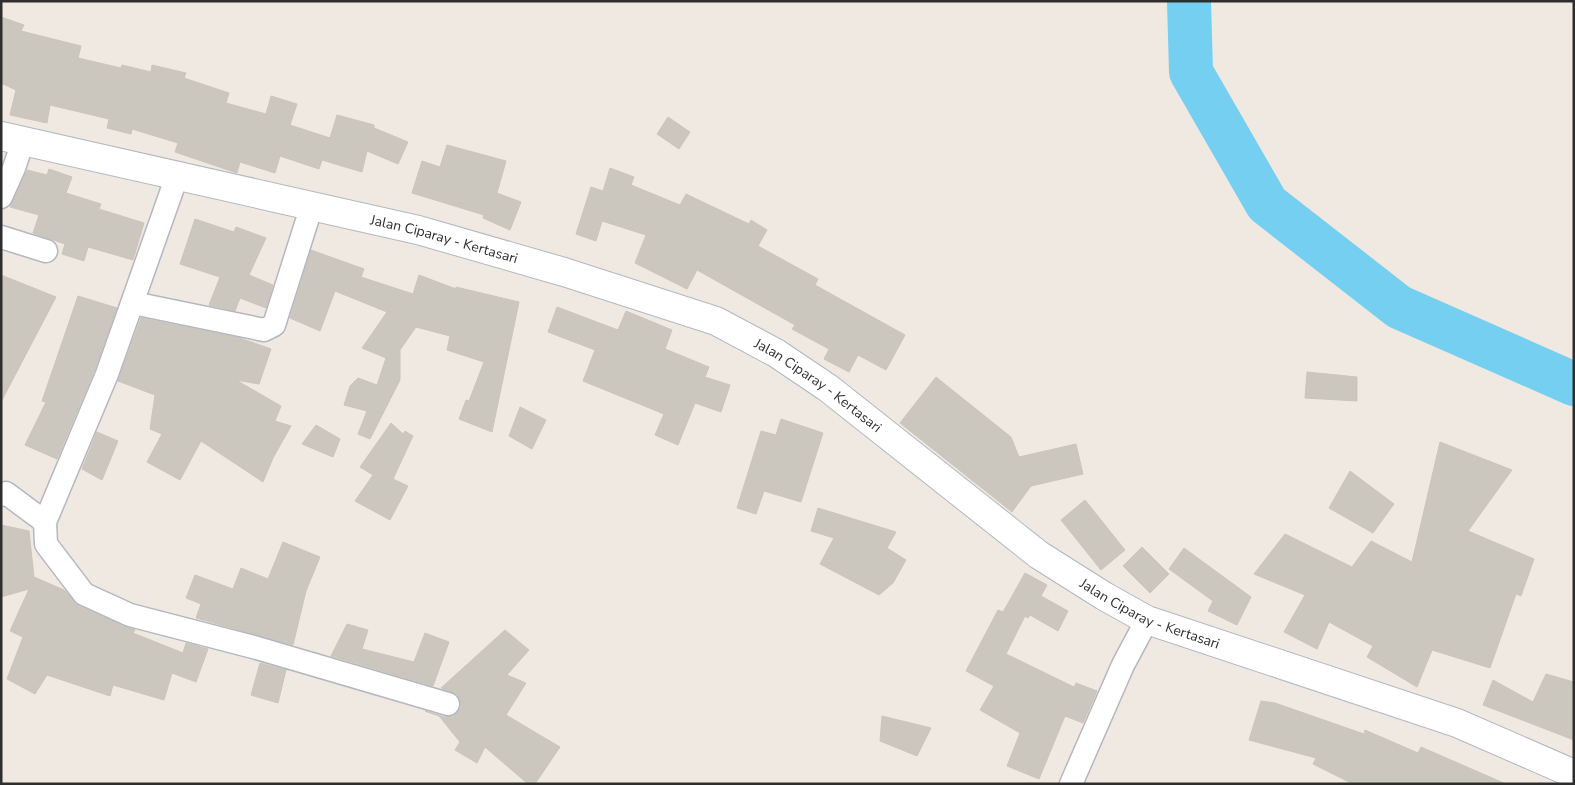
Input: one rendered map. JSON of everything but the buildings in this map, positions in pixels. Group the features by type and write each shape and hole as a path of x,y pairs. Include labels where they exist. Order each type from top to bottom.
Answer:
{"main road":[{"name":"Jalan Ciparay - Kertasari","path":"12,139 418,230 507,255 716,321 776,354 828,388 1039,555 1104,596 1147,620 1457,723 1574,774"}],"street":[{"path":"1,197 14,168 12,139"},
{"path":"177,176 107,374 44,522 46,544 84,594 130,615 257,648 448,704"},
{"path":"133,303 264,330 274,325 312,205"},
{"path":"1,237 46,251"},
{"path":"1,494 6,493 44,522"},
{"path":"1071,784 1123,665 1147,620"}],"waterway":[{"path":"1189,1 1191,72 1267,204 1399,307 1574,384"}]}
